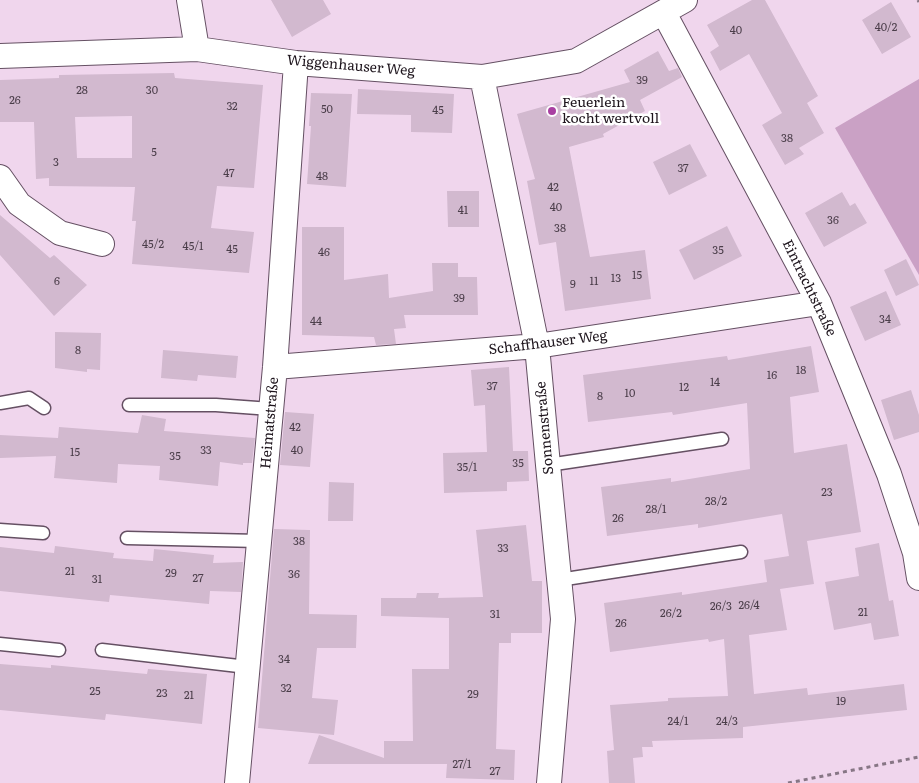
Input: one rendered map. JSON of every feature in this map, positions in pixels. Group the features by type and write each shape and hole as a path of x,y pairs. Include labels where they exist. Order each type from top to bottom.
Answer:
{"street":[{"path":"189,0 197,49"},
{"name":"Wiggenhauser Weg","path":"0,56 197,49 296,63 482,77 576,61 675,5"},
{"name":"Eintrachtstraße","path":"675,5 819,303 889,474 915,553 919,578"},
{"name":"Heimatstraße","path":"237,783 275,367 296,63"},
{"name":"Sonnenstraße","path":"482,77 537,346 563,619 549,783"},
{"path":"0,177 19,204 60,233 102,244"},
{"name":"Schaffhauser Weg","path":"275,367 537,346 819,303"}],"lane":[{"path":"0,402 29,398 44,408"},
{"path":"129,405 216,405 271,409"},
{"path":"548,465 722,439"},
{"path":"0,530 44,533"},
{"path":"127,538 259,541"},
{"path":"559,580 741,552"},
{"path":"0,644 59,650"},
{"path":"102,650 247,667"}],"path":[{"path":"788,783 919,757"}],"shaded area":[{"path":"919,79 919,275 835,128"}],"building":[{"path":"271,0 323,0 331,14 292,37"},
{"path":"752,0 765,0 818,96 807,103 824,133 799,148 804,154 785,165 762,125 782,113 749,54 720,71 710,52 719,46 707,25"},
{"path":"891,2 911,37 882,54 862,20"},
{"path":"658,51 669,71 678,68 682,77 640,100 645,111 603,134 604,137 569,147 590,257 645,250 651,299 565,311 556,242 539,245 527,181 535,179 517,114 630,82 624,70"},
{"path":"174,73 175,78 263,85 254,188 217,186 211,228 254,232 249,273 132,264 136,221 132,221 135,187 49,186 49,178 36,179 34,122 0,122 0,80 59,78 59,75","holes":["132,116 132,158 77,158 75,117"]},
{"path":"358,89 454,94 452,133 411,132 411,115 357,114"},
{"path":"311,93 352,94 346,187 307,184"},
{"path":"690,144 707,176 669,195 653,162"},
{"path":"447,191 479,191 479,227 448,227"},
{"path":"842,192 850,206 855,203 867,223 824,247 805,213"},
{"path":"0,215 50,258 54,255 87,285 54,316 0,255"},
{"path":"727,226 742,256 694,280 679,250"},
{"path":"302,227 344,227 344,280 388,274 389,298 433,291 432,263 458,263 458,277 477,277 478,315 404,315 406,328 394,329 396,344 376,345 374,337 302,335"},
{"path":"906,259 919,285 896,296 884,270"},
{"path":"886,291 901,325 865,341 850,307"},
{"path":"55,332 101,333 100,370 87,369 87,372 55,368"},
{"path":"811,346 819,392 790,397 794,453 847,444 861,532 807,541 814,584 780,589 787,630 749,635 754,694 807,688 808,695 904,684 907,710 743,727 743,738 652,741 653,747 642,747 643,757 633,758 635,783 609,783 607,751 614,750 610,705 668,701 668,698 728,696 724,639 709,642 708,639 610,652 604,603 682,592 682,595 767,582 764,560 789,556 782,514 698,528 698,524 607,536 601,487 671,478 671,482 750,469 747,403 673,415 672,412 588,422 583,375 727,356 728,360"},
{"path":"163,350 238,356 236,378 198,375 197,381 161,378"},
{"path":"509,367 513,451 528,451 529,481 507,482 507,491 444,493 443,453 487,452 485,405 474,406 471,370"},
{"path":"911,390 919,415 919,432 894,440 881,400"},
{"path":"285,412 314,414 310,467 280,465"},
{"path":"142,415 166,419 164,431 255,438 252,463 243,463 243,465 220,462 218,486 159,480 160,466 118,464 117,483 54,478 56,456 0,458 0,435 58,438 59,427 138,433"},
{"path":"329,482 354,483 353,521 328,521"},
{"path":"526,525 532,581 542,581 542,633 511,633 511,643 499,643 496,749 515,750 514,780 446,778 447,764 308,764 319,735 384,758 384,741 413,741 412,669 449,669 449,618 381,616 381,598 416,598 417,593 439,593 438,598 483,597 476,530"},
{"path":"274,529 310,530 309,614 357,615 356,648 317,648 312,698 338,700 334,735 258,728"},
{"path":"879,543 889,601 893,600 899,636 874,640 871,623 834,630 825,582 859,576 855,548"},
{"path":"55,546 114,553 113,558 153,561 154,549 214,555 213,563 243,562 241,592 210,591 209,604 110,595 109,602 0,591 0,547 54,553"},
{"path":"0,664 51,668 51,665 147,674 148,669 207,674 202,724 106,714 105,720 0,710"}],"place":[{"name":"Feuerlein kocht wertvoll","path":"552,111"}]}
